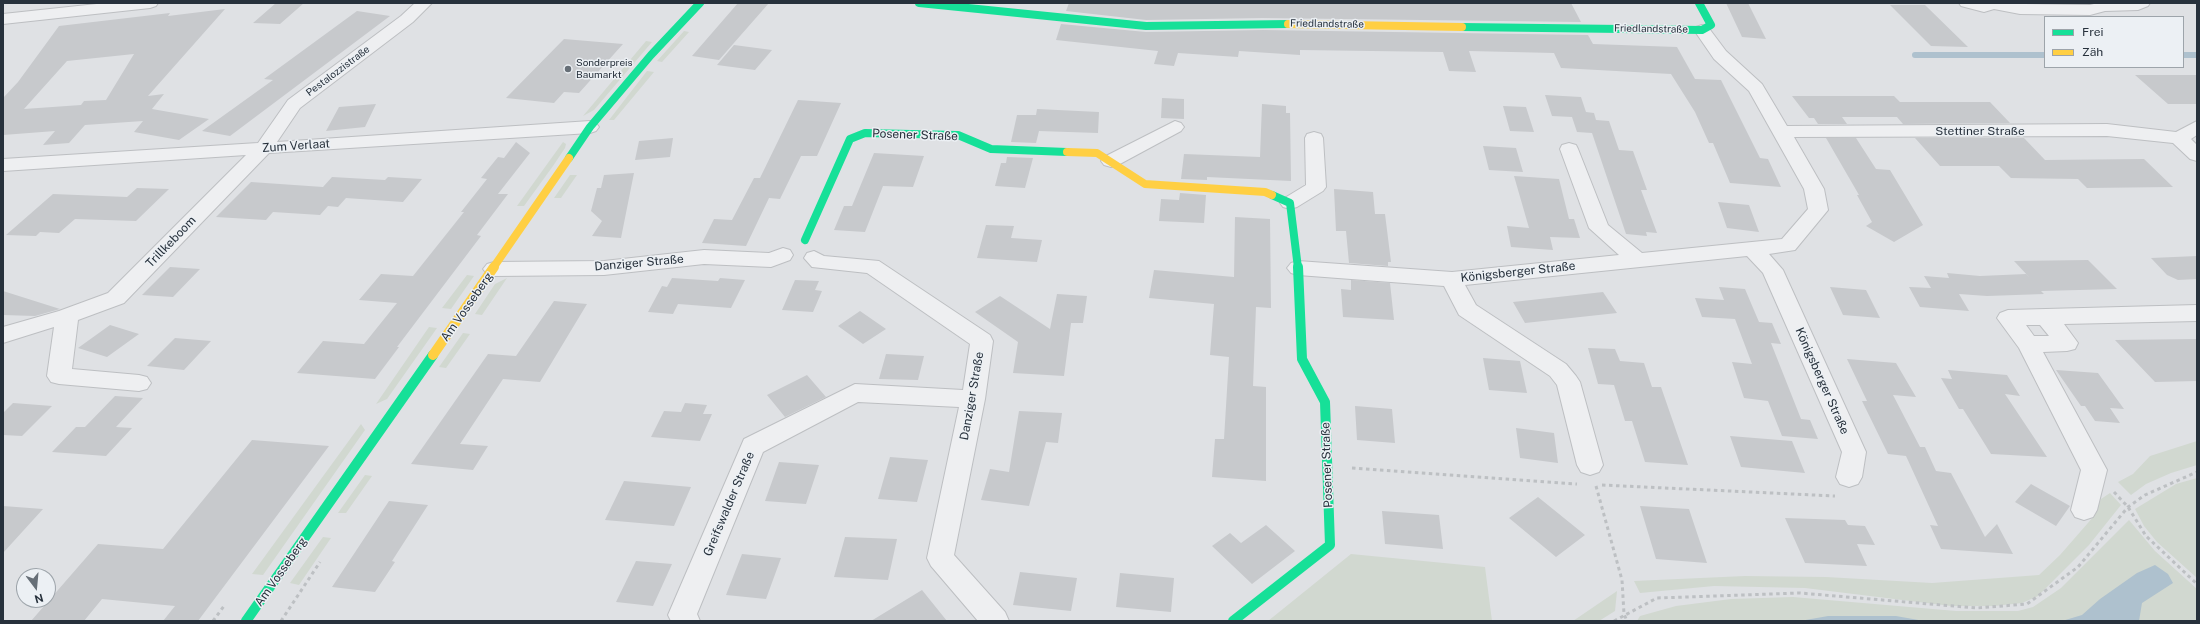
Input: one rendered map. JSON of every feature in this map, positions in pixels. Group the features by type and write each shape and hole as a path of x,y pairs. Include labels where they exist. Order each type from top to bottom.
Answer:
{"street":[{"path":"3,19 150,3"},
{"name":"Pestalozzistraße","path":"263,149 294,104 414,14 424,3"},
{"name":"Am Vosseberg","path":"246,621 494,269 590,127 651,55 700,3"},
{"name":"Friedlandstraße","path":"919,3 1146,26 1263,24 1702,30 1711,25 1699,3"},
{"path":"1967,3 1984,7 1993,3 2020,9 2090,10 2105,6 2138,5 2142,3"},
{"name":"Königsberger Straße","path":"1590,465 1568,382 1558,370 1467,310 1452,279 1788,245 1818,210 1814,189 1756,88 1720,55 1702,30"},
{"name":"Zum Verlaat","path":"3,165 590,127"},
{"path":"1111,161 1175,127"},
{"path":"2197,127 2179,138 2197,155"},
{"name":"Stettiner Straße","path":"1781,132 2107,130 2179,138"},
{"name":"Posener Straße","path":"809,249 850,139 865,133 958,135 991,149 1097,153 1145,184 1265,192 1290,203 1298,268 1302,359 1325,402 1330,545 1233,621"},
{"path":"1290,203 1316,187 1314,138"},
{"name":"Trillkeboom","path":"3,335 67,316 116,298 263,149"},
{"path":"1569,149 1599,228 1636,260"},
{"name":"Danziger Straße","path":"494,269 604,268 704,258 772,260 783,255 784,249 789,244 809,249 818,262 872,266 982,341 973,399 940,558 995,621"},
{"name":"Königsberger Straße","path":"1752,248 1772,270 1854,452 1849,477"},
{"path":"1298,268 1452,279"},
{"path":"2084,510 2094,470 2028,344 2008,318 2197,313"},
{"path":"67,316 59,376 139,383"},
{"path":"2028,344 2067,343 2046,317"},
{"name":"Greifswalder Straße","path":"686,621 682,615 753,446 855,393 973,399"}],"path":[{"path":"1590,465 1622,580 1624,614 1627,621"},
{"path":"2094,470 2128,507 2146,536 2197,584"},
{"path":"1614,621 1624,614 1656,598 1800,593 1977,608 2027,604 2078,567 2128,507 2145,495 2197,472"}],"shaded area":[{"path":"684,31 689,32 662,62 657,61"},
{"path":"646,41 652,42 594,110 583,116"},
{"path":"647,71 654,72 614,120 609,120"},
{"path":"563,142 566,144 565,148 553,166 524,206 517,206"},
{"path":"570,175 577,175 561,198 554,198"},
{"path":"467,275 474,276 451,309 442,308"},
{"path":"507,278 482,315 475,314 495,284"},
{"path":"429,327 437,328 387,399 376,404"},
{"path":"463,333 470,334 446,368 439,367"},
{"path":"361,424 365,430 263,575 252,574"},
{"path":"2197,441 2197,465 2171,473 2146,484 2131,495 2118,482 2133,474 2150,456"},
{"path":"365,475 372,476 346,513 338,513"},
{"path":"2197,478 2197,578 2157,542 2144,526 2135,509 2176,484"},
{"path":"2110,493 2121,505 2089,545 2038,596 2022,603 1994,606 1951,606 1805,588 1714,586 1640,593 1634,581 1745,576 1826,577 1932,583 2039,575 2060,555 2094,516 2101,499"},
{"path":"2129,520 2155,551 2197,589 2197,621 1637,621 1640,616 1676,606 1731,599 1793,597 1956,611 2018,611 2033,607 2061,588"},
{"path":"323,537 331,538 299,585 290,583"},
{"path":"1351,554 1485,567 1492,621 1268,621"},
{"path":"1617,591 1615,611 1599,621 1573,621"}],"water":[{"path":"2155,565 2168,574 2173,583 2142,603 2139,621 2062,621 2082,615 2100,599 2137,573"},
{"path":"1828,616 1896,616 1924,621 1800,621"}],"building":[{"path":"276,3 304,3 280,24 253,23"},
{"path":"738,3 769,3 719,60 692,56"},
{"path":"1069,3 1571,3 1581,22 1263,18 1146,20 1066,11"},
{"path":"1726,3 1748,3 1766,39 1742,37"},
{"path":"1890,5 1925,5 1968,47 1931,46"},
{"path":"225,9 148,96 164,94 152,109 209,119 179,140 134,132 143,121 85,125 69,143 43,145 55,131 3,135 3,98 18,82 59,26 170,13 168,16","holes":["134,54 106,100 84,101 81,105 24,109 67,61"]},
{"path":"357,11 390,16 230,136 202,131 273,80 264,79"},
{"path":"1061,24 1146,32 1263,30 1588,35 1593,44 1677,47 1695,79 1721,80 1760,158 1768,159 1781,187 1730,183 1713,143 1709,143 1695,112 1671,74 1561,68 1554,53 1469,51 1476,72 1449,71 1443,52 1300,50 1300,55 1239,51 1238,57 1178,53 1174,66 1154,64 1158,51 1056,40"},
{"name":"Sonderpreis Baumarkt","path":"564,39 623,44 579,93 564,92 554,103 506,98"},
{"path":"734,45 772,50 755,70 717,65"},
{"path":"2135,75 2197,75 2197,104 2168,104"},
{"path":"1545,95 1581,97 1586,112 1594,113 1596,120 1609,121 1619,150 1633,151 1647,190 1641,190 1657,233 1646,232 1647,236 1626,234 1592,133 1577,132 1572,117 1552,116"},
{"path":"1792,96 1894,96 1900,102 1990,102 2010,123 1903,124 1897,117 1842,117 1847,124 1818,124 1814,118 1809,118"},
{"path":"1162,98 1184,99 1184,119 1161,118"},
{"path":"798,100 841,103 817,156 801,156 780,199 769,198 746,246 702,243 714,219 732,220 754,178 760,178"},
{"path":"376,104 365,127 326,131 339,107"},
{"path":"1262,104 1286,106 1286,113 1290,113 1291,181 1207,177 1207,180 1181,179 1184,154 1260,157"},
{"path":"1503,106 1526,107 1534,132 1510,131"},
{"path":"1037,109 1099,112 1098,133 1039,131 1036,143 1011,142 1017,115 1036,115"},
{"path":"673,138 670,157 635,160 639,141"},
{"path":"1826,138 1856,138 1876,169 1890,170 1923,225 1894,242 1866,226 1872,222 1857,195 1859,195"},
{"path":"1915,138 2024,138 2045,160 2144,159 2173,187 2087,188 2078,179 2011,178 1999,166 1940,166"},
{"path":"516,142 530,153 498,194 508,194 477,235 481,236 397,347 399,347 375,379 297,373 323,341 364,344 397,303 359,300 381,274 413,276 464,212 461,212 487,179 481,178 498,157 504,158"},
{"path":"1483,146 1516,148 1523,172 1489,170"},
{"path":"874,153 924,156 913,187 883,186 865,232 834,230 844,206 852,206"},
{"path":"1007,157 1033,158 1025,188 995,186 1001,163 1006,163"},
{"path":"634,173 621,238 592,236 602,221 591,211 597,188 601,188 604,175"},
{"path":"1514,176 1559,179 1569,219 1574,219 1580,238 1550,237 1553,250 1511,247 1507,226 1529,228"},
{"path":"332,177 385,180 388,177 422,179 403,202 346,198 338,207 328,206 320,215 273,212 266,220 216,217 251,182 323,187"},
{"path":"137,188 169,189 136,221 75,219 59,233 40,232 36,236 6,235 53,194 127,197"},
{"path":"1334,189 1373,192 1375,214 1385,214 1391,262 1388,262 1388,266 1349,263 1346,231 1336,231"},
{"path":"1180,193 1206,195 1204,223 1159,221 1161,199 1179,200"},
{"path":"1718,202 1749,205 1759,232 1727,228"},
{"path":"1235,217 1270,219 1271,308 1256,307 1253,386 1266,387 1266,481 1212,477 1215,439 1224,439 1229,357 1210,355 1214,304 1149,298 1154,270 1234,277"},
{"path":"986,225 1014,226 1011,238 1042,240 1037,262 977,258"},
{"path":"2197,256 2197,279 2178,280 2167,275 2151,258"},
{"path":"2088,260 2117,289 2041,291 2044,294 1987,296 1959,294 1969,311 1920,307 1909,287 1931,288 1924,276 1949,278 1947,273 1980,276 2026,274 2029,277 2014,261"},
{"path":"170,267 200,269 173,297 142,295"},
{"path":"672,278 718,281 720,278 745,280 731,308 678,304 673,314 648,312 662,286 667,287"},
{"path":"795,280 819,281 815,290 822,291 813,312 782,310"},
{"path":"1351,280 1390,283 1394,320 1343,317 1341,289 1351,290"},
{"path":"1719,287 1745,289 1759,322 1772,323 1781,344 1771,343 1801,419 1810,420 1818,439 1782,436 1768,401 1744,398 1732,362 1752,364 1735,319 1702,317 1695,298 1724,300"},
{"path":"1830,287 1866,290 1880,318 1843,315"},
{"path":"3,291 60,309 35,316 3,315"},
{"path":"1603,292 1617,313 1525,323 1513,302"},
{"path":"1057,294 1087,296 1083,323 1071,323 1064,376 1013,373 1018,342 975,312 1000,296 1050,329"},
{"path":"554,301 587,304 540,382 503,379 460,444 488,446 473,470 411,464 488,354 516,356"},
{"path":"860,311 886,329 863,344 838,326"},
{"path":"110,325 139,334 107,357 78,348"},
{"path":"175,338 211,341 184,370 147,366"},
{"path":"2197,339 2197,381 2155,382 2115,340"},
{"path":"1588,348 1615,349 1620,361 1644,363 1652,387 1661,387 1688,465 1645,462 1632,421 1625,421 1614,385 1598,384"},
{"path":"886,354 924,356 918,380 879,379"},
{"path":"1483,358 1520,361 1527,393 1489,390"},
{"path":"1847,359 1896,363 1916,397 1893,395 1920,447 1925,447 1936,471 1951,473 1985,537 1997,524 2013,554 1941,549 1930,525 1938,526 1906,456 1888,454 1862,401 1867,401"},
{"path":"1948,370 2007,375 2020,396 2005,394 2047,457 1991,454 1963,409 1959,409 1941,378 1952,379"},
{"path":"2056,370 2098,373 2124,409 2110,408 2120,423 2095,421 2085,406 2081,406"},
{"path":"807,375 826,397 785,417 767,395"},
{"path":"115,396 143,398 116,427 132,428 106,456 52,452 76,427 85,427"},
{"path":"13,403 52,406 22,436 3,435 3,413"},
{"path":"685,403 707,405 703,414 712,414 700,441 651,437 664,411 681,412"},
{"path":"1355,406 1392,409 1395,443 1357,440"},
{"path":"1019,411 1062,413 1058,443 1046,442 1029,506 981,500 990,469 1009,472"},
{"path":"1516,428 1554,433 1558,463 1520,458"},
{"path":"1730,436 1792,441 1805,473 1741,467"},
{"path":"252,440 329,446 198,621 163,621 175,606 102,599 84,621 31,621 42,608 56,608 56,592 98,544 163,549"},
{"path":"890,457 928,460 917,502 878,499"},
{"path":"779,462 819,465 806,504 765,501"},
{"path":"624,481 691,487 674,526 605,520"},
{"path":"2031,484 2070,506 2056,526 2015,502"},
{"path":"1538,497 1585,535 1556,557 1509,518"},
{"path":"389,501 428,505 392,561 395,562 375,592 332,587"},
{"path":"3,506 43,509 3,553"},
{"path":"1640,506 1689,509 1707,563 1656,559"},
{"path":"1382,511 1439,515 1443,549 1385,544"},
{"path":"1785,518 1845,520 1848,525 1865,526 1875,545 1857,544 1867,566 1805,563"},
{"path":"1266,525 1295,551 1252,584 1212,546 1230,533 1241,543"},
{"path":"845,537 897,539 888,580 834,577"},
{"path":"742,554 781,558 766,599 726,595"},
{"path":"636,561 672,564 653,606 616,602"},
{"path":"1020,572 1077,578 1071,611 1013,605"},
{"path":"1120,573 1174,578 1171,612 1116,607"},
{"path":"922,590 947,621 871,621"}],"waterway":[{"path":"1915,55 2044,55"},
{"path":"2184,55 2197,55"}],"traffic: fast":[{"path":"569,158 590,127 651,55 700,3"},
{"path":"919,3 1146,26 1288,24"},
{"path":"1462,27 1702,30 1711,25 1699,3"},
{"path":"805,240 850,139 865,133 958,135 991,149 1067,152"},
{"path":"1233,621 1330,545 1325,402 1302,359 1298,268 1290,203 1272,195"},
{"path":"246,621 433,355"}],"traffic: slow":[{"path":"1288,24 1462,27"},
{"path":"1067,152 1097,153 1145,184 1265,192 1272,195"},
{"path":"433,355 569,158"}],"place":[{"name":"Sonderpreis Baumarkt","path":"568,69"}]}
